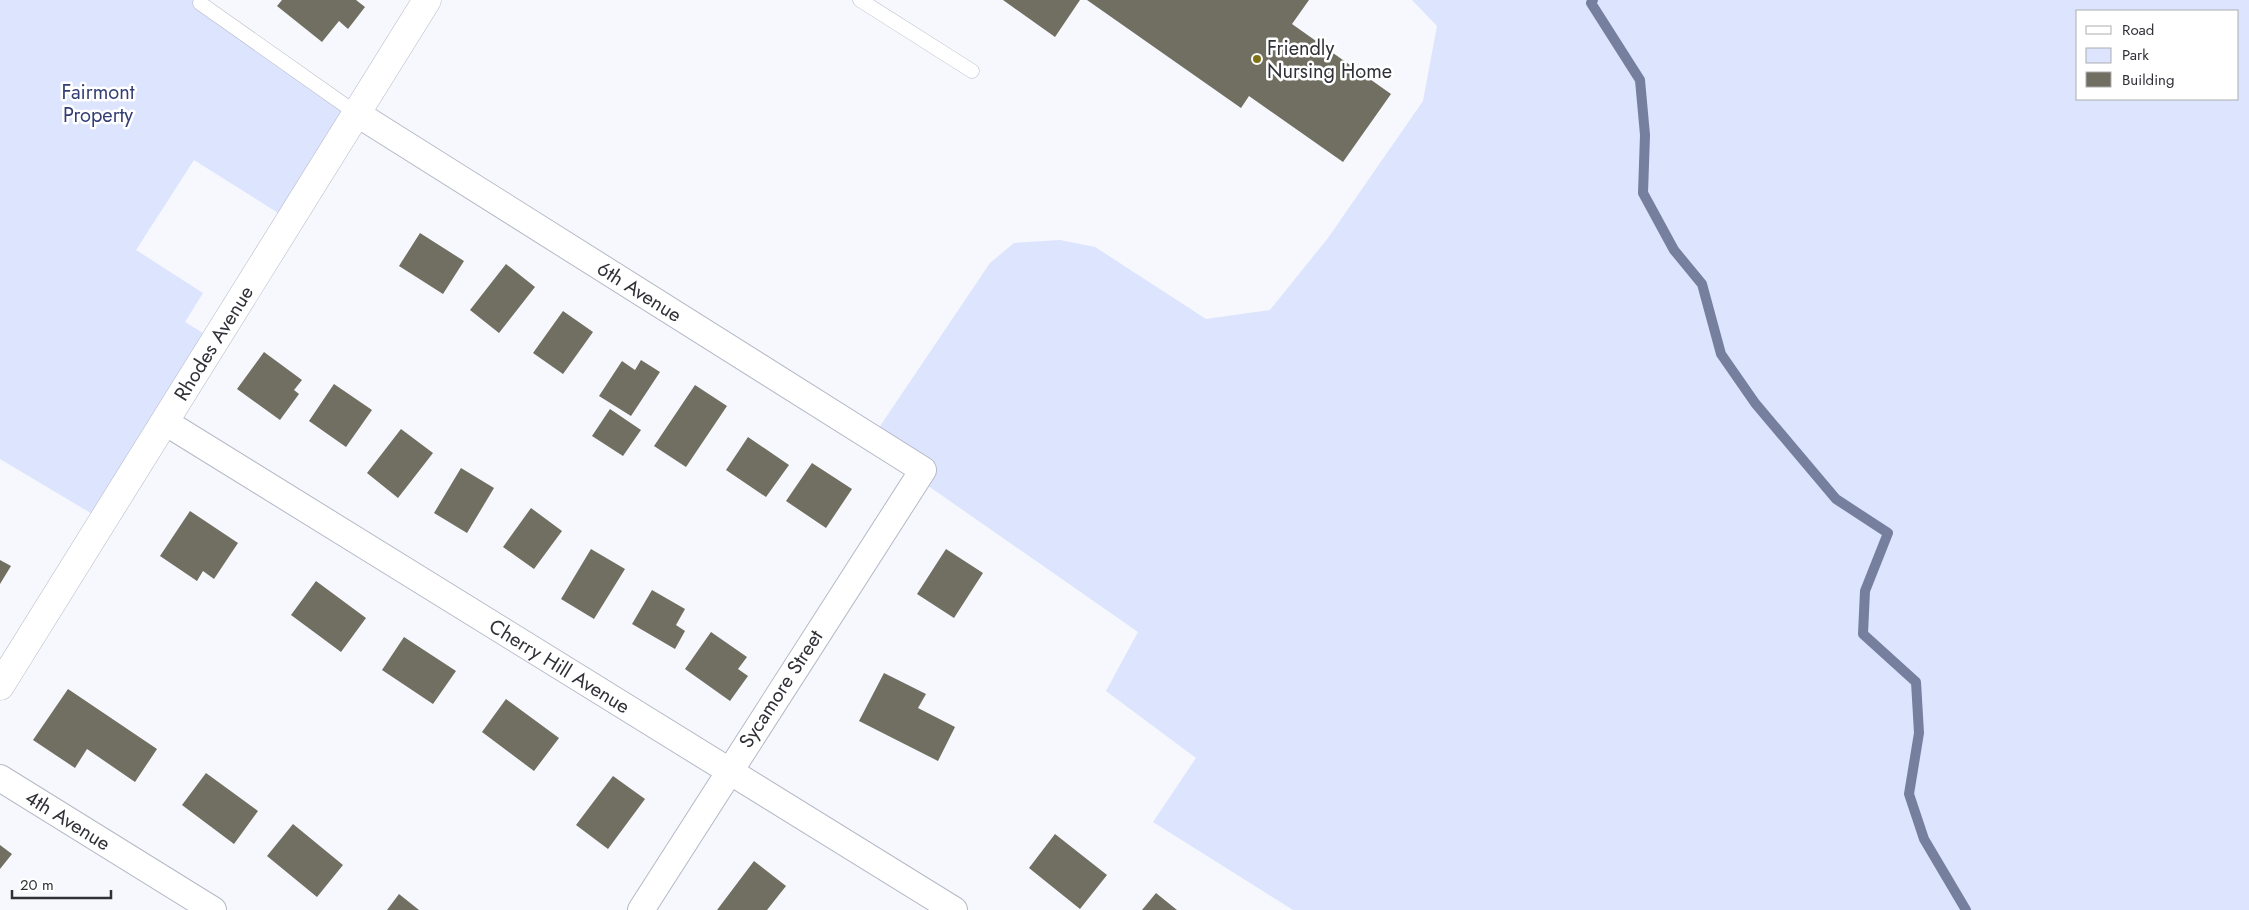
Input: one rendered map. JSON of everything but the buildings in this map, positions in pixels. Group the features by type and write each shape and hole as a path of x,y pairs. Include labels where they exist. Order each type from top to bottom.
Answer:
{"street":[{"name":"Rhodes Avenue","path":"0,686 427,0"},
{"name":"6th Avenue","path":"356,114 923,470"},
{"name":"Cherry Hill Avenue","path":"165,422 954,910"},
{"name":"Sycamore Street","path":"641,910 923,470"},
{"name":"4th Avenue","path":"0,778 213,910"}],"lane":[{"path":"860,0 972,71"},
{"path":"200,3 356,114"}],"green space":[{"name":"Fairmont Property","path":"0,0 197,0 354,102 278,213 194,160 136,250 203,293 185,322 203,333 94,515 0,459"},
{"path":"1412,0 2249,0 2249,910 1293,910 1153,822 1196,758 1106,691 1138,632 868,444 990,263 1014,243 1060,240 1095,247 1206,319 1270,310 1328,238 1423,101 1437,26"}],"waterway":[{"path":"1593,0 1591,3 1640,80 1645,135 1643,193 1674,250 1702,284 1721,354 1755,403 1836,499 1888,533 1865,591 1863,634 1916,682 1919,733 1909,794 1924,839 1966,910"}],"place":[{"name":"Friendly Nursing Home","path":"1257,59"}]}
